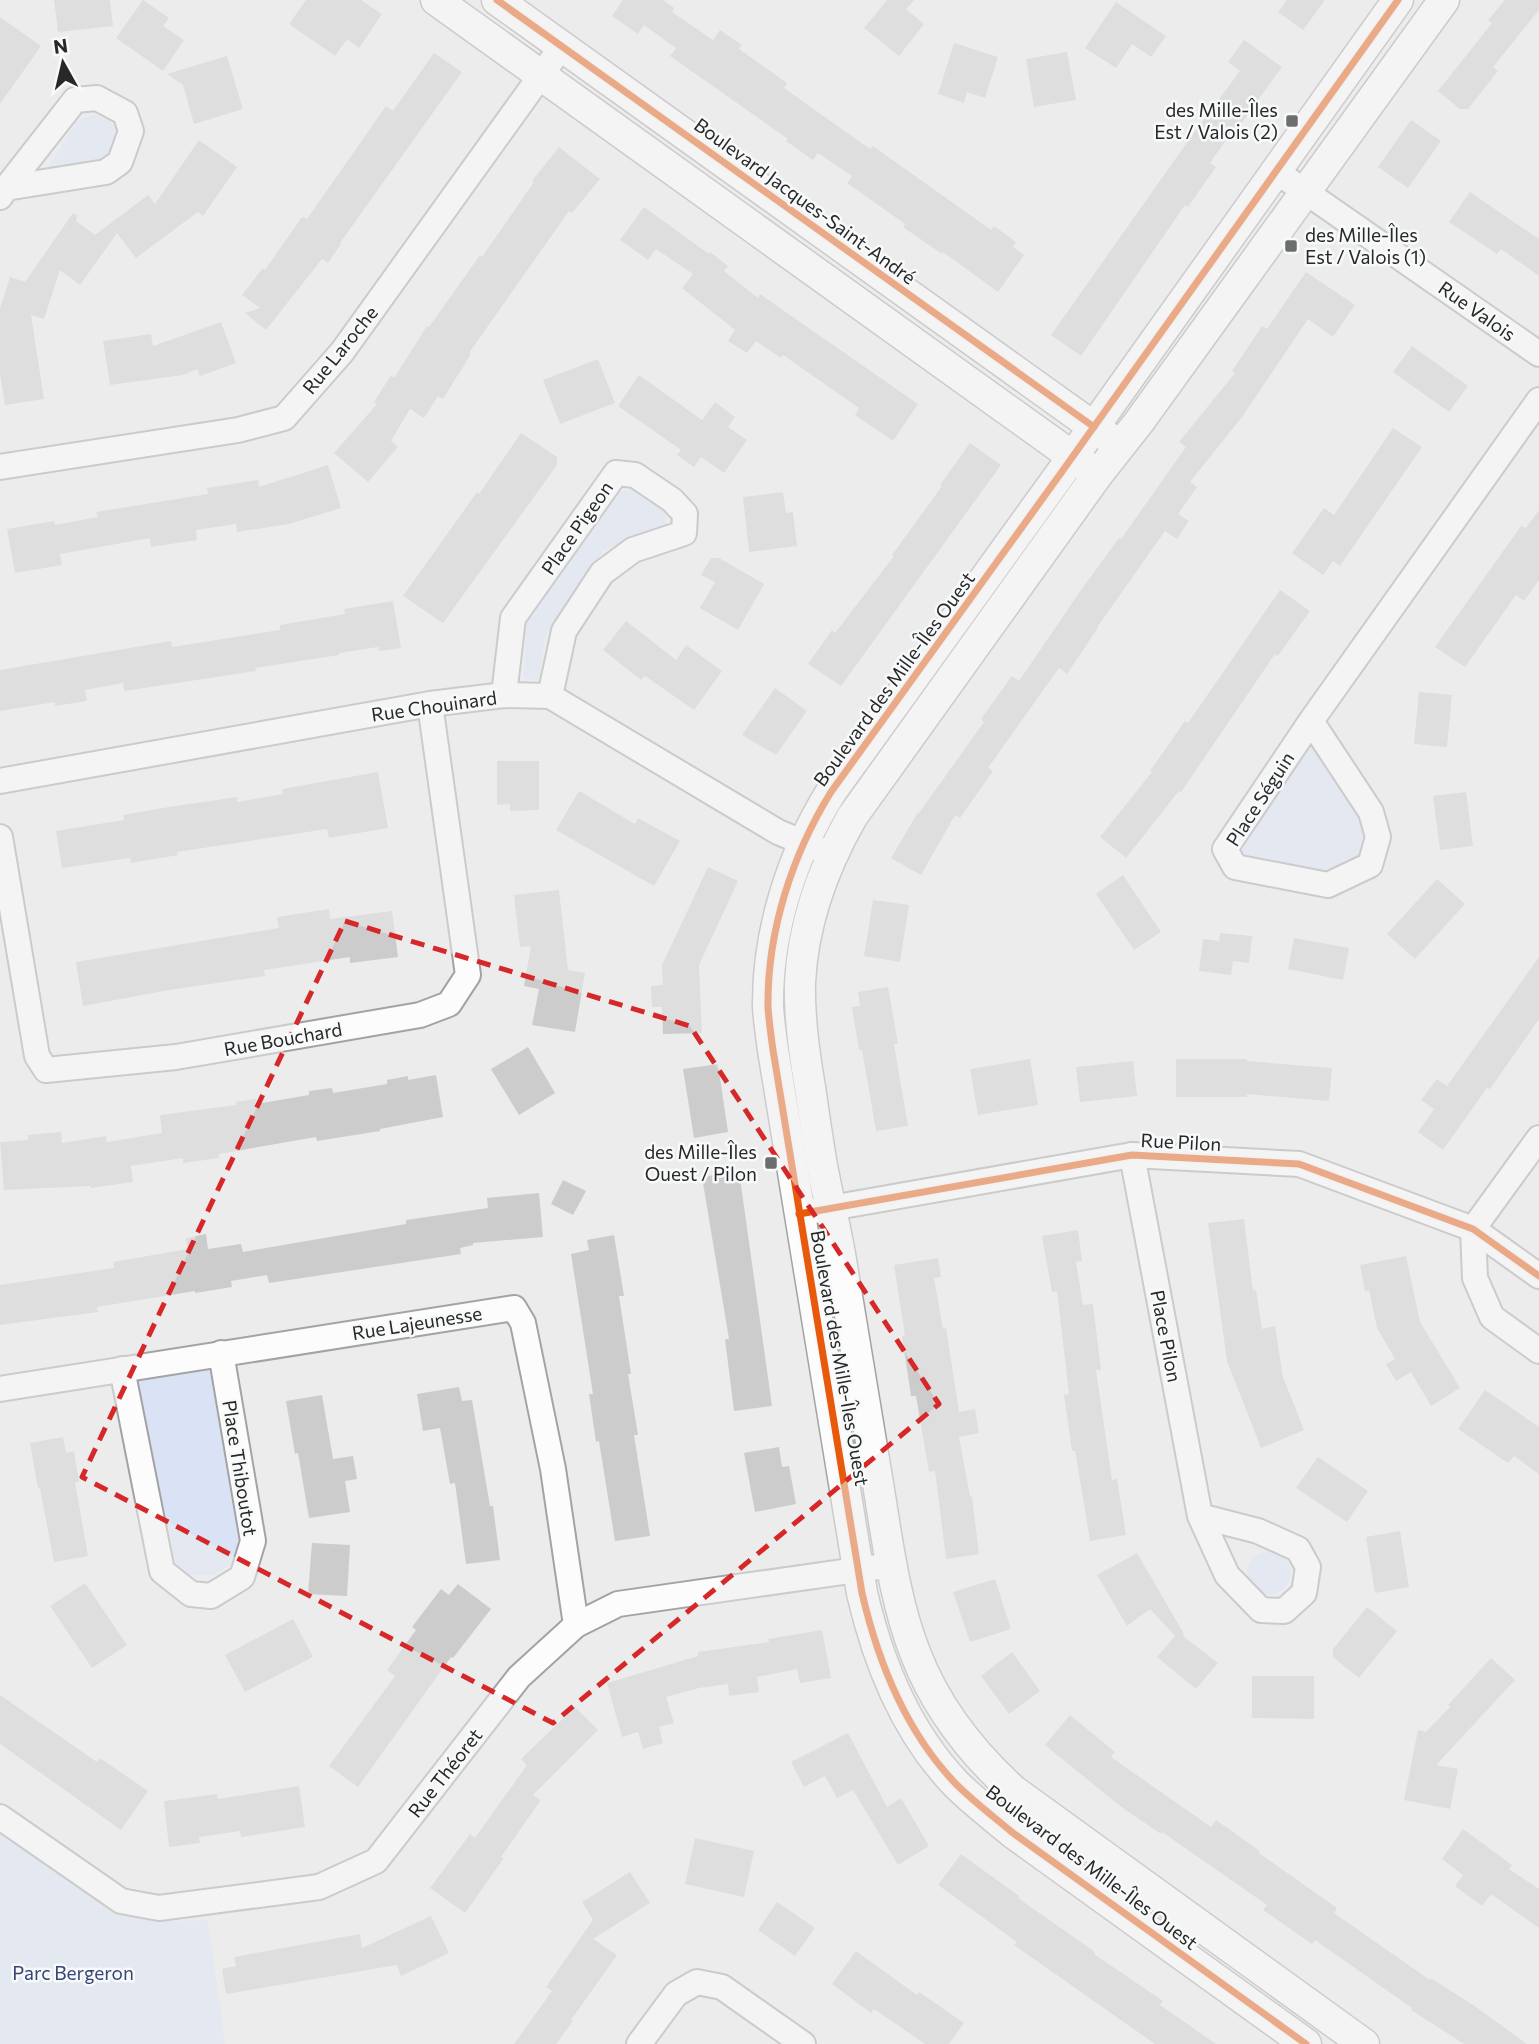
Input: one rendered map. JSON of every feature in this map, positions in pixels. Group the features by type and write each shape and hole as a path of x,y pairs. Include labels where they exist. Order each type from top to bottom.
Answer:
{"street":[{"path":"436,0 1098,474"},
{"name":"Boulevard Jacques-Saint-André","path":"497,0 1120,446"},
{"name":"Boulevard des Mille-Îles Ouest","path":"1306,2044 985,1811 954,1782 927,1746 895,1693 867,1615 772,1050 768,1008 770,970 780,912 803,844 821,808 1398,0"},
{"name":"Boulevard des Mille-Îles Ouest","path":"1364,2044 1033,1807 983,1762 952,1723 924,1675 904,1622 892,1565 803,1040 800,984 808,925 820,884 832,854 867,795 1444,0"},
{"name":"Rue Laroche","path":"0,467 239,430 284,418 342,352 562,46"},
{"path":"97,98 125,113 131,131 120,162 106,172 3,193 75,100 97,98"},
{"name":"Rue Valois","path":"1277,172 1539,354"},
{"name":"Place Séguin","path":"1311,721 1371,811 1378,837 1370,864 1328,885 1235,867 1225,849 1311,721 1539,400"},
{"name":"Place Pigeon","path":"504,695 513,618 616,474 635,475 672,500 685,514 684,533 633,550 602,573 564,631 550,696"},
{"name":"Rue Chouinard","path":"0,780 430,704 504,695 550,696 778,832 832,854"},
{"name":"Rue Bouchard","path":"0,837 37,1056 46,1070 176,1057 420,1015 449,1004 468,975 430,704"},
{"path":"1539,1138 1473,1229 1475,1278 1492,1317 1539,1350"},
{"name":"Rue Pilon","path":"799,1213 1132,1155 1299,1164 1473,1229 1539,1276"},
{"name":"Place Pilon","path":"1132,1155 1200,1516 1227,1574 1261,1610 1284,1611 1304,1593 1308,1567 1298,1549 1258,1531 1200,1516"},
{"name":"Rue Lajeunesse","path":"0,1389 514,1308 523,1322 550,1456 576,1625"},
{"name":"Place Thiboutot","path":"122,1369 162,1571 191,1594 211,1596 242,1577 253,1541 221,1353"},
{"name":"Rue Théoret","path":"0,1817 121,1901 159,1908 319,1887 376,1861 519,1677 576,1625 618,1604 892,1565"},
{"path":"639,2044 676,1994 697,1982 722,1987 803,2044"}],"highlighted area":[{"path":"345,921 690,1026 939,1404 553,1723 82,1477"}],"green space":[{"path":"96,114 117,125 118,139 110,157 47,169 77,121"},
{"path":"634,488 666,512 666,525 604,550 545,637 539,680 523,679 527,620 617,493"},
{"path":"1309,741 1366,818 1367,858 1326,879 1245,861 1236,848"},
{"path":"211,1368 242,1538 234,1563 213,1575 181,1575 173,1562 137,1381"},
{"path":"1269,1551 1284,1558 1291,1573 1284,1588 1269,1595 1254,1588 1247,1573 1254,1558"},
{"name":"Parc Bergeron","path":"0,1832 113,1913 159,1921 208,1920 225,2044 0,2044"}],"building":[{"path":"54,0 110,0 113,26 58,32"},
{"path":"143,0 169,18 163,26 184,40 163,71 116,38"},
{"path":"306,0 361,0 382,14 359,48 347,39 335,56 289,24"},
{"path":"623,0 663,0 674,8 672,12 713,40 720,30 742,45 739,49 787,83 784,88 870,149 873,146 991,230 994,226 1016,242 1013,247 1024,255 998,292 903,227 905,224 847,183 852,176 818,153 813,160 786,141 788,139 670,56 676,48 644,25 638,34 612,16"},
{"path":"887,0 914,0 906,9 924,24 899,56 864,28"},
{"path":"1287,0 1325,0 1303,30 1278,12"},
{"path":"1505,0 1539,0 1539,10 1493,67 1498,71 1468,109 1460,109 1438,91 1492,23 1488,20"},
{"path":"1116,2 1166,36 1151,57 1132,44 1116,68 1085,48"},
{"path":"0,17 41,46 0,104"},
{"path":"1244,40 1282,67 1210,163 1216,167 1188,207 1185,205 1081,356 1051,335 1240,71 1228,62"},
{"path":"954,43 998,57 985,98 967,92 964,103 938,94"},
{"path":"1067,52 1076,100 1034,107 1026,59"},
{"path":"434,53 462,72 328,263 322,259 266,330 245,313 260,308 242,295 263,268 265,270 302,217 307,219 386,106 393,111"},
{"path":"227,56 243,109 194,124 183,85 167,74"},
{"path":"1411,120 1441,141 1408,188 1378,167"},
{"path":"199,140 237,167 203,216 198,212 136,258 117,233 80,285 60,270 44,319 31,315 44,399 5,405 0,373 0,308 10,277 25,282 73,213 77,215 76,221 95,235 148,195 155,204"},
{"path":"559,147 600,179 572,213 569,211 469,353 471,354 443,399 438,396 424,418 410,409 391,441 398,447 368,482 334,453 377,404 374,402 391,375 394,378 427,326 429,327 480,255 482,257 534,182 532,181"},
{"path":"1470,192 1539,239 1539,276 1501,249 1497,254 1449,222"},
{"path":"644,207 728,266 724,271 758,298 760,294 918,404 893,441 855,415 859,408 783,355 781,358 756,341 747,353 728,341 735,330 682,288 693,274 656,249 648,260 620,240"},
{"path":"1306,272 1355,305 1333,337 1308,319 1242,417 1190,482 1197,487 1178,514 1189,521 1177,539 1165,531 1067,674 1059,668 988,768 993,771 960,818 955,815 921,875 891,858 918,812 984,722 981,719 1012,676 1019,681 1081,590 1186,447 1179,442 1235,373 1232,371 1262,326 1267,329"},
{"path":"221,322 236,363 200,376 197,369 183,375 110,385 103,341 151,334 153,346"},
{"path":"1412,346 1468,386 1449,412 1393,372"},
{"path":"598,359 615,403 560,424 543,380"},
{"path":"639,375 702,420 715,402 735,417 728,427 747,440 724,473 701,457 694,467 677,455 681,450 618,406"},
{"path":"1393,428 1422,447 1340,566 1333,561 1323,575 1292,553 1324,508 1334,515"},
{"path":"521,433 557,457 557,465 443,623 403,596"},
{"path":"970,443 1001,465 841,686 808,664 832,630 835,633 894,556 892,555"},
{"path":"328,465 341,508 289,524 237,532 236,524 196,530 197,540 151,547 150,538 60,554 62,565 15,573 7,529 54,521 55,525 98,517 96,512 208,494 207,488 258,480 259,487"},
{"path":"783,492 786,513 793,512 797,546 749,552 743,497"},
{"path":"1539,510 1539,580 1524,601 1516,595 1465,667 1435,647 1521,526 1526,528"},
{"path":"711,558 719,558 764,584 738,630 700,608 715,582 701,575"},
{"path":"1280,590 1310,611 1278,656 1275,654 1181,792 1179,791 1126,858 1100,837 1152,772 1150,771 1185,721 1188,723"},
{"path":"393,601 401,648 379,651 378,647 339,653 255,668 256,671 124,691 123,683 85,690 87,701 55,706 55,702 0,711 0,670 171,641 172,647 280,630 280,625 345,614 344,609"},
{"path":"626,621 676,660 686,645 722,671 694,710 645,676 641,680 603,650"},
{"path":"775,688 807,711 776,755 742,735"},
{"path":"1419,692 1452,695 1447,747 1414,744"},
{"path":"497,761 539,761 539,810 510,811 510,804 497,805"},
{"path":"378,772 388,828 329,838 327,829 177,852 178,855 131,863 130,858 62,868 56,831 124,820 123,815 169,807 237,797 237,802 283,794 282,789"},
{"path":"579,791 635,824 638,818 680,841 654,886 556,830"},
{"path":"1466,792 1473,846 1440,850 1433,796"},
{"path":"708,867 738,881 699,965 702,1033 663,1034 662,1007 652,1007 651,986 663,985 662,965"},
{"path":"1123,875 1161,932 1134,950 1096,894"},
{"path":"1437,879 1465,904 1415,959 1387,934"},
{"path":"559,890 568,970 585,973 575,1032 532,1025 539,989 524,986 531,946 520,947 514,895"},
{"path":"873,900 909,905 900,962 864,956"},
{"path":"329,909 330,919 392,911 398,957 350,963 350,957 264,970 265,976 83,1006 76,962 279,928 277,917"},
{"path":"1220,933 1252,936 1249,963 1233,961 1231,975 1199,971 1203,939 1219,941"},
{"path":"1294,938 1349,948 1343,980 1288,969"},
{"path":"1539,957 1539,1019 1443,1150 1418,1132 1434,1109 1421,1100 1437,1079 1447,1086"},
{"path":"888,987 898,1044 894,1044 908,1126 876,1131 852,1007 860,1006 858,992"},
{"path":"528,1047 555,1093 519,1115 491,1069"},
{"path":"1030,1059 1038,1105 978,1115 970,1069"},
{"path":"1176,1059 1247,1059 1332,1068 1329,1101 1247,1094 1247,1097 1176,1097"},
{"path":"1133,1061 1137,1096 1080,1102 1076,1067"},
{"path":"718,1064 728,1132 694,1138 683,1069"},
{"path":"436,1075 443,1117 380,1131 317,1141 316,1137 219,1154 219,1158 183,1163 183,1158 131,1166 133,1182 91,1188 4,1190 0,1142 28,1140 28,1135 61,1132 62,1143 106,1136 107,1142 162,1133 160,1115 236,1105 236,1102 256,1099 256,1104 309,1095 309,1091 332,1088 333,1093 387,1084 387,1080 408,1076 408,1080"},
{"path":"739,1171 772,1406 734,1411 725,1339 729,1339 702,1177"},
{"path":"563,1180 586,1191 573,1215 551,1204"},
{"path":"539,1193 543,1237 473,1243 460,1248 461,1254 269,1283 267,1275 231,1281 232,1287 97,1307 98,1312 0,1325 0,1285 114,1268 113,1262 188,1249 186,1238 206,1234 208,1249 241,1244 243,1252 406,1224 406,1220 488,1208 487,1198"},
{"path":"1244,1219 1253,1291 1256,1290 1262,1329 1275,1326 1283,1377 1304,1430 1261,1448 1227,1361 1208,1223"},
{"path":"1078,1230 1082,1261 1076,1262 1083,1305 1093,1304 1101,1370 1096,1370 1112,1480 1117,1479 1126,1535 1090,1541 1064,1395 1069,1394 1057,1291 1052,1292 1042,1236"},
{"path":"614,1235 624,1296 619,1296 631,1374 628,1374 638,1435 634,1435 650,1536 615,1541 599,1441 596,1442 589,1394 593,1394 571,1254 589,1250 587,1240"},
{"path":"1406,1256 1420,1322 1460,1388 1431,1406 1411,1372 1396,1381 1386,1364 1395,1359 1377,1328 1369,1290 1365,1291 1360,1265"},
{"path":"938,1258 941,1277 934,1278 943,1329 946,1328 959,1412 975,1409 979,1433 959,1437 972,1496 979,1554 946,1559 935,1471 929,1472 916,1396 911,1396 894,1265"},
{"path":"459,1387 462,1401 472,1400 490,1506 493,1506 500,1560 466,1564 455,1483 450,1484 440,1428 423,1431 417,1394"},
{"path":"1485,1390 1539,1427 1539,1474 1514,1456 1508,1463 1458,1429"},
{"path":"322,1395 333,1459 353,1456 357,1479 345,1481 350,1512 309,1518 286,1401"},
{"path":"63,1437 66,1453 74,1451 79,1482 75,1482 88,1556 54,1562 30,1443"},
{"path":"779,1447 782,1467 789,1466 796,1504 755,1512 744,1453"},
{"path":"1318,1457 1368,1491 1347,1522 1296,1488"},
{"path":"1400,1531 1409,1587 1375,1593 1366,1537"},
{"path":"312,1543 350,1545 347,1596 308,1594"},
{"path":"1137,1553 1184,1634 1182,1635 1218,1663 1196,1689 1157,1657 1175,1636 1150,1609 1127,1626 1097,1575"},
{"path":"995,1579 1011,1629 970,1642 953,1592"},
{"path":"85,1583 127,1645 92,1668 50,1606"},
{"path":"458,1584 491,1609 453,1658 451,1657 358,1787 329,1766 395,1676 387,1670 416,1630 412,1627 441,1589 449,1595"},
{"path":"1367,1607 1397,1631 1359,1678 1333,1657 1333,1649"},
{"path":"293,1619 313,1657 245,1692 225,1655"},
{"path":"822,1630 831,1678 800,1683 797,1669 757,1677 759,1692 729,1696 728,1684 666,1697 674,1723 659,1727 663,1743 643,1749 638,1732 622,1737 607,1683 698,1656 698,1652 769,1642 768,1639"},
{"path":"1012,1652 1040,1691 1009,1714 981,1676"},
{"path":"1491,1658 1515,1680 1436,1765 1458,1769 1450,1809 1404,1800 1418,1730 1426,1732"},
{"path":"1252,1676 1314,1676 1314,1719 1252,1718"},
{"path":"0,1695 97,1762 100,1758 148,1791 121,1830 0,1744"},
{"path":"575,1707 598,1730 533,1795 541,1800 465,1913 430,1888 470,1834 475,1838 527,1765 521,1759"},
{"path":"1070,1715 1115,1752 1111,1757 1211,1827 1216,1820 1337,1908 1334,1913 1527,2044 1464,2044 1411,2010 1412,2008 1315,1940 1312,1944 1263,1910 1267,1905 1120,1806 1045,1745"},
{"path":"848,1733 887,1807 901,1798 929,1846 898,1865 853,1790 837,1798 825,1776 804,1787 791,1762"},
{"path":"299,1786 305,1827 241,1837 240,1831 199,1837 200,1843 169,1847 164,1801 217,1794 218,1799"},
{"path":"1463,1829 1512,1865 1509,1869 1539,1889 1539,1928 1491,1894 1482,1906 1455,1886 1463,1875 1442,1859"},
{"path":"695,1838 754,1851 744,1897 685,1884"},
{"path":"961,1854 1095,1952 1094,1954 1163,2001 1160,2005 1216,2044 1155,2044 1014,1945 1017,1942 938,1885"},
{"path":"630,1872 650,1903 593,1939 617,1955 571,2020 573,2021 556,2044 514,2044 552,1991 546,1987 593,1920 582,1902"},
{"path":"777,1902 815,1928 795,1956 758,1930"},
{"path":"431,1916 449,1953 401,1976 397,1965 226,1994 222,1969 236,1966 234,1957 360,1934 362,1948"},
{"path":"856,1951 917,1995 919,1992 964,2023 949,2044 925,2044 874,2009 871,2013 832,1984"}],"cycle path":[{"path":"497,0 1094,427"},
{"path":"1306,2044 1013,1833 956,1784 923,1742 909,1719 886,1670 862,1593 773,1050 768,1007 769,979 784,895 805,842 831,792 1398,0"},
{"path":"799,1214 1132,1155 1299,1164 1473,1229 1539,1276"}],"place":[{"name":"des Mille-Îles Est / Valois (2)","path":"1292,121"},
{"name":"des Mille-Îles Est / Valois (1)","path":"1291,246"},
{"name":"des Mille-Îles Ouest / Pilon","path":"771,1163"}]}
